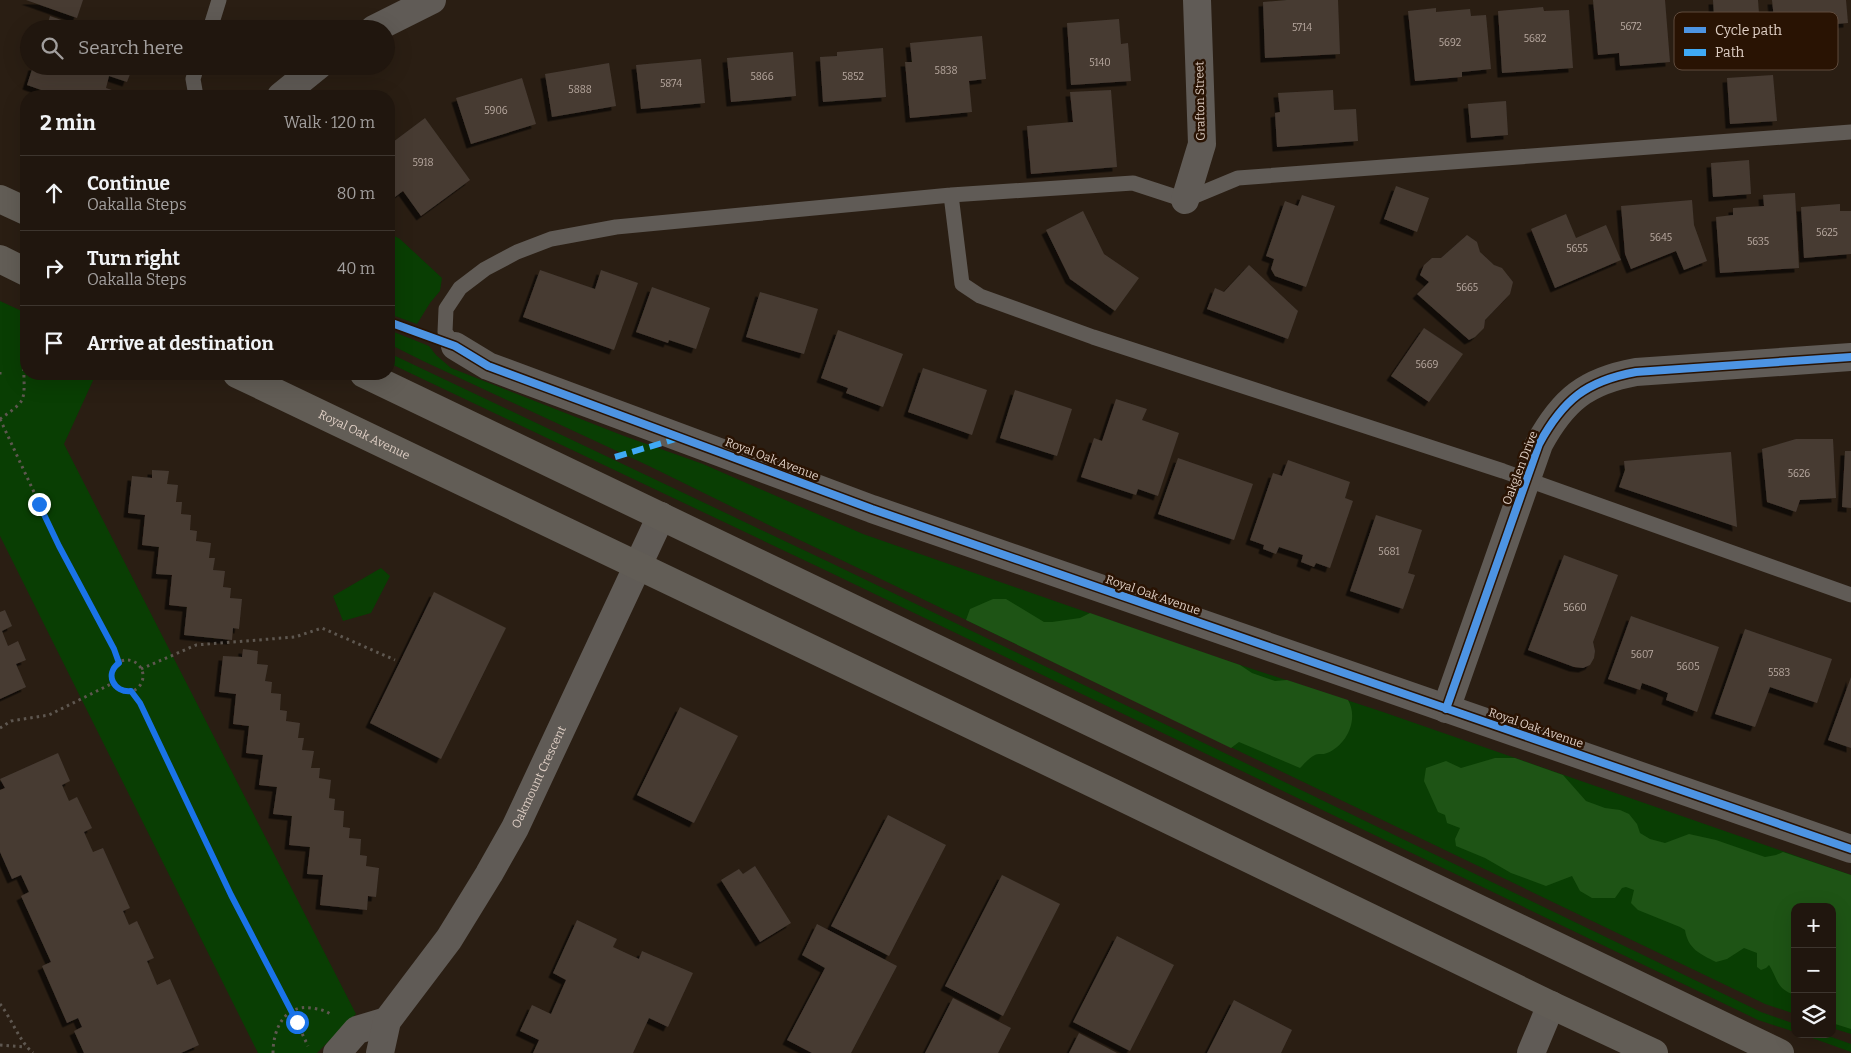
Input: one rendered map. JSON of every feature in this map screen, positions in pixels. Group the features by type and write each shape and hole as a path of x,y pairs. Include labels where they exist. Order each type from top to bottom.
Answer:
{"main road":[{"path":"0,198 20,208"},
{"path":"0,259 20,269"},
{"name":"Royal Oak Avenue","path":"250,380 1654,1053"},
{"path":"377,380 1780,1053"}],"street":[{"path":"392,20 432,0"},
{"name":"Grafton Street","path":"1185,200 1202,144 1197,0"},
{"path":"288,90 307,75"},
{"name":"Royal Oak Avenue","path":"455,346 488,366 872,509 1851,849"},
{"name":"Oakglen Drive","path":"1446,709 1539,444 1558,413 1575,396 1592,385 1614,376 1636,372 1851,356"},
{"name":"Oakmount Crescent","path":"380,1053 387,1021 449,938 515,828 661,516"},
{"path":"1531,1053 1551,1005"},
{"path":"337,1053 357,1030 387,1021"}],"lane":[{"path":"213,20 219,0"},
{"path":"194,75 195,90"},
{"path":"455,346 445,332 446,309 460,288 485,269 517,252 551,239 616,227 951,195 1133,183 1185,200 1238,178 1851,132"},
{"path":"951,195 962,284 980,296 1093,337 1494,468 1851,595"}],"path":[{"path":"0,372 0,377"},
{"path":"24,380 24,394 21,402 0,419 59,546 114,649 119,663"},
{"path":"141,669 196,645 294,637 322,628 395,660"},
{"path":"124,661 134,662 141,669 142,682 131,691 121,690 113,683 113,670 119,663 124,661"},
{"path":"0,728 11,721 50,715 113,683"},
{"path":"131,691 144,709 231,895 312,1053"},
{"path":"0,1004 11,1018 26,1046 33,1053"},
{"path":"273,1053 275,1035 281,1020 291,1011 308,1008 315,1009 326,1011 335,1018"},
{"path":"0,1046 26,1046"}],"green space":[{"path":"395,236 442,278 440,291 417,324 395,316"},
{"path":"0,301 20,310 20,380 93,380 64,444 356,1014 317,1053 258,1053 0,536"},
{"path":"395,332 429,346 451,368 624,436 703,464 863,534 1851,875 1851,1034 1836,1029 1836,903 1791,903 1791,1013 1765,1004 649,466 395,347"},
{"path":"395,356 831,563 1761,1012 1791,1023 1791,1031 1758,1020 827,571 395,366"},
{"path":"381,568 390,576 371,613 343,621 333,596"},
{"path":"993,599 1006,599 1044,622 1080,618 1090,613 1240,665 1252,673 1275,681 1287,680 1348,700 1352,715 1349,731 1334,749 1325,754 1313,756 1300,768 1239,742 1231,748 966,620 970,609"},
{"path":"1495,758 1515,758 1563,775 1586,801 1629,814 1637,824 1640,833 1650,839 1665,843 1689,834 1716,840 1765,857 1783,852 1851,875 1851,1029 1836,1024 1836,903 1791,903 1791,994 1789,993 1778,983 1769,965 1761,970 1757,967 1757,953 1744,948 1727,959 1716,962 1700,953 1689,942 1685,930 1638,910 1631,903 1634,890 1626,887 1622,888 1615,898 1592,898 1580,891 1572,876 1546,886 1511,873 1485,858 1456,846 1455,839 1460,828 1447,823 1445,815 1438,812 1424,781 1426,768 1446,761 1461,768"},
{"path":"1812,1038 1834,1038 1851,1044 1851,1052"}],"building":[{"path":"26,0 83,0 77,18"},
{"path":"1338,0 1340,54 1265,58 1263,2"},
{"path":"1593,0 1665,0 1670,62 1620,66 1619,53 1598,55"},
{"path":"1713,0 1758,0 1759,12 1714,12"},
{"path":"1772,0 1846,0 1848,23 1838,24 1838,12 1773,12"},
{"path":"1543,7 1544,11 1569,10 1573,68 1502,73 1498,11"},
{"path":"1436,8 1436,12 1470,9 1471,16 1486,15 1491,69 1462,72 1462,77 1415,81 1408,11"},
{"path":"50,16 61,20 49,20"},
{"path":"1119,19 1121,44 1128,43 1131,81 1071,85 1067,23"},
{"path":"982,36 986,79 969,81 972,112 910,118 905,62 912,62 910,43"},
{"path":"883,48 886,97 823,102 820,57 837,56 837,52"},
{"path":"793,52 796,96 731,102 727,58"},
{"path":"701,59 705,103 641,109 636,65"},
{"path":"609,63 616,106 552,117 545,74"},
{"path":"30,75 130,75 127,82 109,76 106,88 112,90 41,90 27,85"},
{"path":"1773,75 1777,121 1730,124 1727,78"},
{"path":"522,78 536,124 471,144 456,98"},
{"path":"1111,90 1117,167 1031,174 1027,126 1073,122 1070,92"},
{"path":"1333,90 1334,110 1356,109 1358,141 1277,147 1275,113 1280,112 1278,93"},
{"path":"1506,101 1508,135 1471,138 1468,104"},
{"path":"425,118 470,180 421,216 403,191 395,197 395,140"},
{"path":"1749,160 1751,194 1713,197 1711,163"},
{"path":"1396,186 1429,198 1417,232 1384,219"},
{"path":"1795,193 1799,268 1720,273 1716,217 1733,215 1733,208 1764,206 1763,195"},
{"path":"1302,195 1335,206 1306,287 1275,276 1271,269 1274,259 1266,256 1285,201 1298,206"},
{"path":"1692,200 1694,225 1707,261 1684,270 1676,251 1631,269 1625,254 1621,206"},
{"path":"1840,204 1840,211 1851,211 1851,254 1804,258 1801,207"},
{"path":"1083,211 1104,254 1139,278 1115,311 1070,279 1046,230"},
{"path":"1566,214 1576,238 1606,225 1621,260 1555,288 1531,229"},
{"path":"1467,235 1477,242 1480,252 1494,265 1502,268 1513,282 1510,294 1485,320 1484,328 1469,340 1417,294 1429,282 1420,275 1424,265 1432,258 1441,258"},
{"path":"1249,265 1298,311 1288,339 1207,309 1215,288 1224,292"},
{"path":"540,270 595,289 601,270 638,283 614,350 523,317"},
{"path":"652,287 710,308 696,349 669,340 668,343 636,332"},
{"path":"760,292 818,309 804,354 746,337"},
{"path":"1424,328 1463,354 1429,402 1391,376"},
{"path":"838,330 903,354 883,407 846,393 848,388 821,378"},
{"path":"923,368 987,390 972,435 908,412"},
{"path":"1015,390 1072,409 1057,456 1000,438"},
{"path":"1116,399 1147,409 1142,420 1179,433 1158,496 1138,489 1136,495 1081,477 1094,438 1102,441"},
{"path":"1796,439 1833,439 1836,498 1800,500 1796,512 1767,502 1762,449"},
{"path":"1845,451 1851,451 1851,508 1842,507"},
{"path":"1731,452 1737,527 1619,487 1625,470 1624,461"},
{"path":"1178,458 1253,484 1234,540 1158,514"},
{"path":"1288,460 1350,482 1345,498 1353,501 1330,568 1316,563 1314,567 1301,562 1303,555 1279,547 1276,554 1263,549 1264,545 1250,540 1273,473 1282,476"},
{"path":"152,470 169,471 167,484 178,485 176,502 182,502 181,514 191,515 190,530 197,531 196,541 211,543 209,558 215,558 213,570 225,571 223,587 231,588 230,598 242,599 239,629 233,628 232,640 184,635 187,607 169,605 172,575 156,574 159,547 142,545 145,515 128,513 132,476 152,478"},
{"path":"1376,515 1422,530 1408,573 1415,575 1403,609 1350,591"},
{"path":"1564,555 1618,575 1593,642 1594,658 1590,665 1583,668 1574,667 1528,650"},
{"path":"434,592 506,628 441,759 370,723"},
{"path":"5,610 12,626 2,631 8,646 18,641 26,660 16,664 26,687 0,699 0,612"},
{"path":"1631,616 1719,647 1697,712 1666,700 1668,693 1656,688 1642,683 1640,690 1608,679"},
{"path":"1745,629 1832,659 1817,703 1770,687 1755,727 1715,714"},
{"path":"243,649 258,651 257,664 268,665 265,681 272,682 271,693 281,694 280,710 287,711 286,721 300,723 298,738 304,738 302,750 314,751 311,768 320,768 319,778 331,780 329,798 335,799 334,810 344,811 343,827 350,828 349,838 361,839 360,855 367,856 366,866 379,868 376,897 368,896 367,910 320,905 323,875 307,874 310,847 289,845 292,816 273,814 277,787 259,785 263,755 246,753 249,726 233,724 236,694 219,692 223,656 242,657"},
{"path":"1851,677 1851,748 1828,740"},
{"path":"680,707 738,736 694,823 637,795"},
{"path":"58,753 70,781 62,785 69,801 77,797 92,828 84,832 93,852 103,848 130,908 123,911 129,925 137,921 154,958 147,961 157,985 170,979 199,1045 181,1053 84,1053 74,1031 82,1027 78,1018 67,1023 42,966 51,962 21,896 29,892 21,875 12,879 0,852 0,790 5,788 0,779"},
{"path":"888,815 946,845 889,956 831,926"},
{"path":"755,866 791,923 760,942 721,880 739,869 743,874"},
{"path":"1002,875 1060,904 1003,1016 945,986"},
{"path":"577,920 617,939 613,947 639,959 642,951 693,973 668,1027 649,1018 633,1053 533,1053 539,1040 520,1031 532,1005 551,1014 566,980 553,973"},
{"path":"817,924 897,966 851,1053 812,1053 787,1040 825,968 802,955"},
{"path":"1117,936 1174,965 1130,1051 1073,1022"},
{"path":"953,998 1011,1028 998,1053 925,1053"},
{"path":"1234,1000 1292,1030 1281,1053 1207,1053"},
{"path":"1079,1033 1117,1053 1069,1053"}],"marked path":[{"path":"615,457 679,438"}],"cycle path":[{"path":"395,324 455,346 488,366 872,509 1851,849"},
{"path":"1446,709 1539,444 1557,415 1567,404 1590,387 1618,376 1636,372 1851,357"}],"route":[{"path":"39,504 59,546 114,649 119,663 113,670 113,683 116,688 126,692 131,691 140,703 231,895 297,1022"}]}
